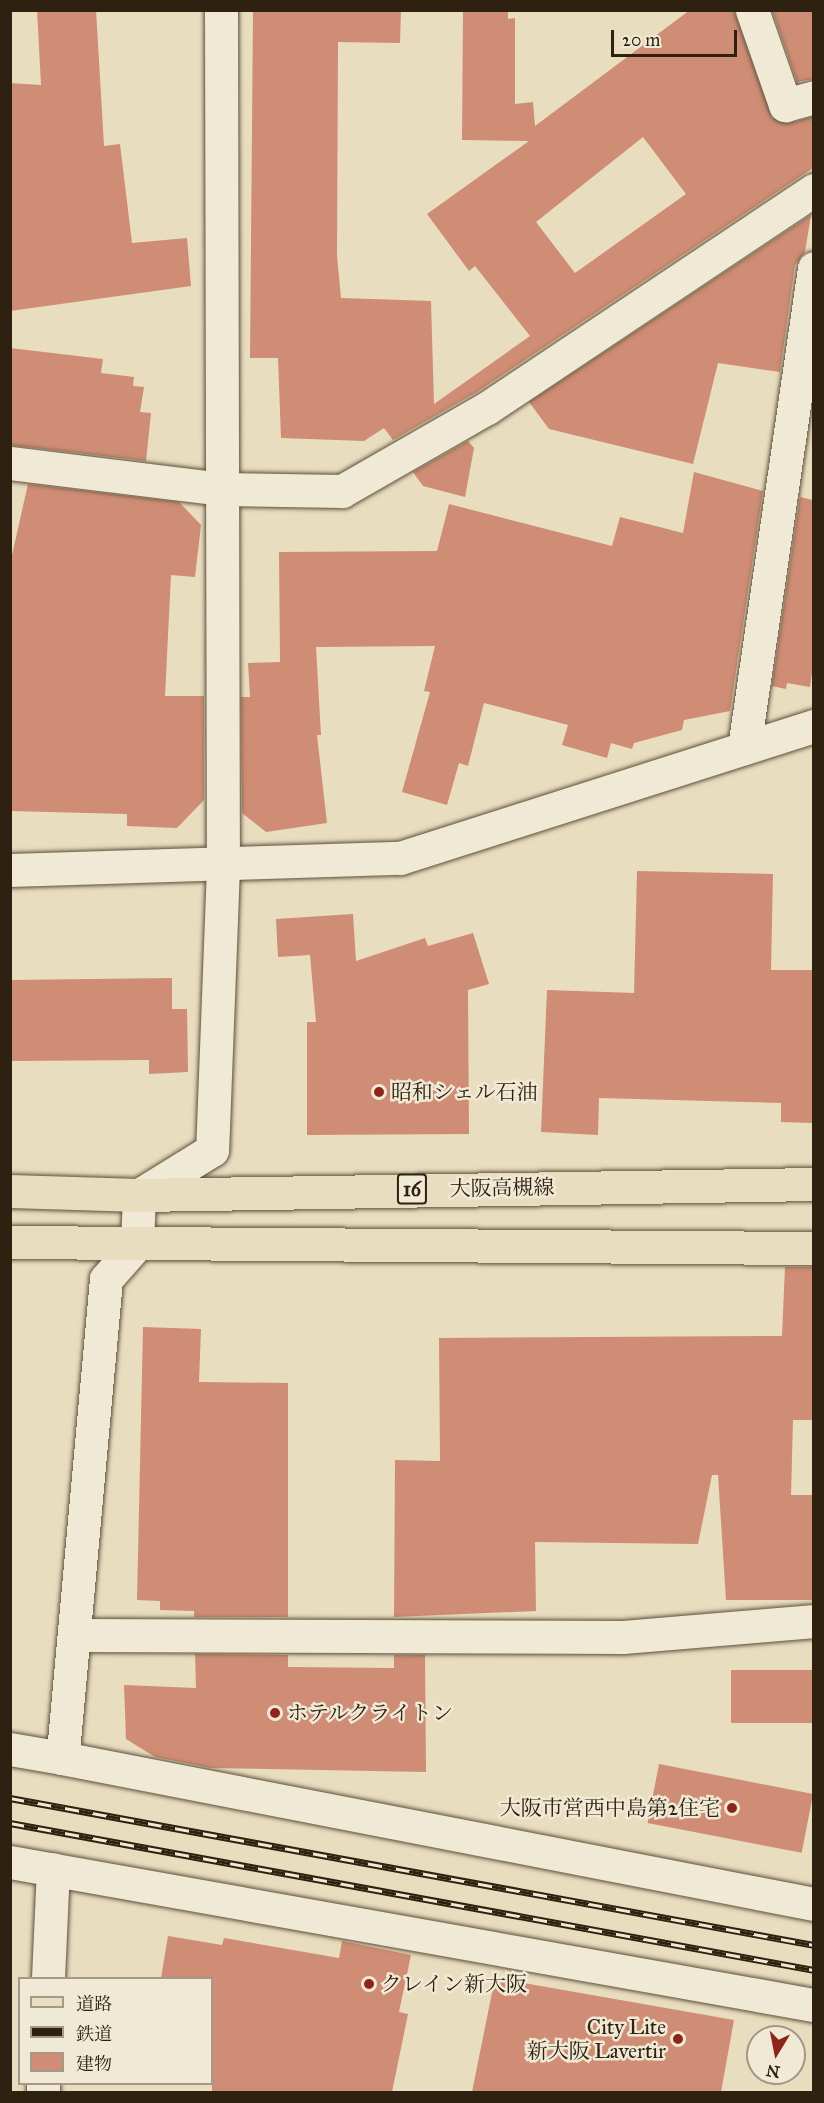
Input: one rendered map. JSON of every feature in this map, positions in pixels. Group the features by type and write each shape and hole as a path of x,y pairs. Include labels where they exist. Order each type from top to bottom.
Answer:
{"main road":[{"name":"大阪高槻線","path":"10,1191 139,1194 813,1184"},
{"path":"10,1242 813,1248"}],"street":[{"path":"62,1758 106,1279 137,1244 139,1194 212,1150 223,867 221,10"},
{"path":"752,10 785,105 813,97"},
{"path":"10,464 223,489 342,491 488,408 813,190"},
{"path":"744,748 813,268"},
{"path":"10,870 223,867 400,858 813,726"},
{"path":"75,1635 623,1637 813,1621"},
{"path":"10,1749 813,1904"},
{"path":"10,1862 813,2006"},
{"path":"48,1977 53,1869"}],"building":[{"path":"37,10 96,10 104,146 120,144 132,243 187,238 191,286 10,311 10,83 41,85"},
{"path":"253,10 401,10 400,43 338,42 337,256 341,298 431,301 434,404 530,336 475,266 469,271 427,214 529,141 462,140 463,10 508,10 508,19 515,18 515,104 533,102 535,126 690,10 734,10 772,118 789,123 813,117 813,168 477,392 393,440 384,428 364,441 281,438 278,358 250,358","holes":["643,137 686,194 575,273 536,222"]},
{"path":"772,10 813,10 813,79 797,82"},
{"path":"811,215 805,252 795,265 780,372 718,363 693,464 549,429 529,402"},
{"path":"10,348 103,359 101,373 134,377 133,386 144,387 140,412 151,413 146,461 10,445"},
{"path":"468,441 474,448 465,497 423,486 413,472"},
{"path":"694,472 763,491 730,711 684,720 682,730 634,743 632,749 611,743 607,758 562,745 568,725 484,703 468,766 459,763 447,805 402,792 430,692 424,691 435,646 316,647 321,735 317,735 327,823 266,832 242,813 241,697 250,697 248,663 280,662 279,552 437,551 449,504 612,546 620,517 683,533"},
{"path":"28,484 179,502 201,525 195,577 171,575 165,696 204,696 204,800 177,828 127,826 127,814 10,811 10,564"},
{"path":"800,497 813,500 813,666 810,687 787,683 786,689 772,686"},
{"path":"637,871 773,874 771,970 813,970 813,1123 781,1122 781,1103 599,1098 598,1135 541,1132 547,990 634,993"},
{"path":"353,914 356,961 425,938 428,946 473,933 489,984 468,990 469,1134 307,1135 307,1022 316,1022 310,955 278,957 276,919"},
{"path":"172,978 172,1009 187,1009 188,1072 149,1074 149,1060 10,1061 10,980"},
{"path":"785,1267 813,1267 813,1420 793,1420 791,1495 813,1495 813,1600 726,1600 718,1475 712,1475 698,1544 535,1542 536,1611 394,1617 395,1460 440,1461 439,1338 782,1336"},
{"path":"143,1327 201,1329 199,1382 288,1383 288,1617 194,1617 194,1611 160,1610 160,1601 137,1600"},
{"name":"ホテルクライトン","path":"195,1654 288,1655 288,1667 394,1668 394,1655 425,1655 426,1772 211,1768 155,1757 126,1739 124,1685 196,1688"},
{"path":"731,1670 813,1670 813,1723 731,1723"},
{"name":"大阪市営西中島第2住宅","path":"659,1764 813,1794 802,1853 648,1823"},
{"path":"168,1936 222,1945 224,1938 339,1958 342,1941 411,1955 399,2012 408,2014 392,2092 212,2092 213,1977 161,1977"},
{"path":"495,1978 734,2020 721,2092 472,2092"}],"railway":[{"path":"10,1798 814,1945"},
{"path":"10,1823 814,1970"}],"place":[{"name":"昭和シェル石油","path":"379,1092"},
{"name":"ホテルクライトン","path":"275,1713"},
{"name":"大阪市営西中島第2住宅","path":"732,1808"},
{"name":"クレイン新大阪","path":"369,1984"},
{"name":"City Lite 新大阪 Lavertir","path":"678,2039"}]}
